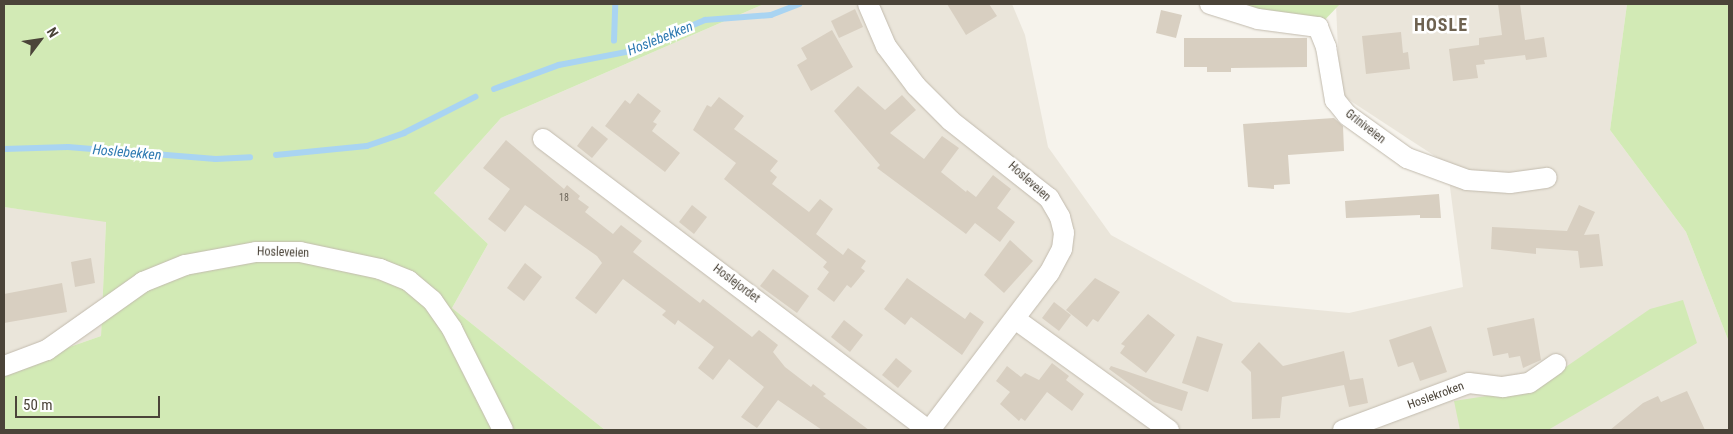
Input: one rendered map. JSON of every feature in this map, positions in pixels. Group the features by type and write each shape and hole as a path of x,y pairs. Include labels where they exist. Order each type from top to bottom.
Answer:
{"street":[{"name":"Hosleveien","path":"868,4 886,46 916,86 951,121 1049,198 1060,217 1064,233 1062,249 1016,319 929,430"},
{"name":"Griniveien","path":"1210,4 1258,19 1318,27 1326,48 1335,100 1347,115 1407,158 1467,180 1510,183 1547,178"},
{"name":"Hoslejordet","path":"544,139 929,430"},
{"name":"Hosleveien","path":"4,366 48,350 143,282 184,265 256,252 300,252 380,269 409,281 432,300 452,329 503,430"},
{"path":"1016,319 1169,430"},
{"name":"Hoslekroken","path":"1343,430 1469,383 1503,387 1529,384 1556,364"}],"shaded area":[{"path":"764,4 1012,4 1025,35 1048,147 1111,235 1233,302 1349,313 1463,287 1447,164 1340,94 1336,5 1627,4 1610,130 1686,232 1729,342 1729,430 605,430 452,308 488,244 434,193 501,118"},
{"path":"4,207 106,221 101,336 4,370"}],"green space":[{"path":"4,4 764,4 501,118 434,193 488,244 452,308 605,430 4,430 4,370 101,336 106,222 4,207"},
{"path":"1210,4 1340,4 1318,27"},
{"path":"1627,4 1729,4 1729,342 1686,232 1610,130"},
{"path":"1683,300 1697,343 1548,430 1460,430 1454,401 1519,391 1557,373 1650,309"}],"building":[{"path":"947,4 989,4 997,16 966,35"},
{"path":"1498,4 1520,4 1525,40 1544,37 1547,57 1526,60 1525,55 1484,60 1485,64 1476,65 1478,78 1453,81 1449,49 1479,45 1479,38 1502,35"},
{"path":"855,9 863,27 839,38 831,21"},
{"path":"1161,10 1182,15 1176,38 1156,33"},
{"path":"832,30 853,67 811,91 797,65 807,59 801,48"},
{"path":"1401,32 1403,53 1408,52 1410,69 1366,74 1362,36"},
{"path":"1184,38 1307,38 1307,67 1231,68 1231,72 1207,72 1207,67 1184,67"},
{"path":"858,86 885,110 902,95 916,110 890,133 924,159 942,136 959,148 941,172 966,192 967,190 976,197 993,175 1011,189 997,208 1015,222 1000,242 975,223 966,234 877,168 880,165 834,111"},
{"path":"638,93 661,111 653,122 657,124 652,131 680,153 665,172 605,126 625,100 630,104"},
{"path":"719,97 744,116 734,129 778,161 770,171 777,177 772,184 809,212 820,199 833,209 816,234 843,255 848,248 866,261 861,268 865,271 851,288 847,285 834,302 817,289 829,272 823,267 827,262 724,179 736,163 693,130 707,105 711,107"},
{"path":"1334,118 1343,126 1344,151 1288,155 1290,184 1274,185 1274,189 1248,187 1243,124"},
{"path":"592,126 608,139 592,158 577,146"},
{"path":"506,140 564,189 567,185 580,196 578,199 589,207 585,212 613,234 621,225 642,241 633,252 700,303 703,299 752,337 759,330 778,345 773,352 785,367 811,387 813,384 826,394 823,396 869,430 822,430 778,400 757,428 741,417 764,387 729,359 713,380 698,368 714,347 678,320 675,325 662,315 666,311 623,279 596,314 575,298 602,263 597,256 525,205 505,232 488,219 510,189 483,168"},
{"path":"1439,194 1441,218 1420,218 1420,215 1346,218 1345,201"},
{"path":"692,205 707,217 694,234 679,222"},
{"path":"1579,205 1595,212 1584,235 1599,234 1603,266 1580,268 1578,251 1536,248 1536,254 1491,249 1492,227 1567,231"},
{"path":"1010,240 1033,261 1004,293 984,275"},
{"path":"91,258 95,283 75,287 71,262"},
{"path":"525,263 542,277 524,301 507,288"},
{"path":"773,269 809,296 797,313 760,286"},
{"path":"907,278 965,319 970,312 984,322 962,355 911,317 905,325 884,309"},
{"path":"1095,278 1120,292 1098,322 1093,319 1087,327 1066,310"},
{"path":"62,283 67,312 4,323 4,294"},
{"path":"1054,302 1071,315 1059,331 1042,318"},
{"path":"1148,314 1175,335 1146,373 1120,353 1125,346 1121,344"},
{"path":"1534,318 1541,360 1523,368 1520,356 1509,358 1508,353 1493,356 1487,328"},
{"path":"844,320 863,335 850,352 831,337"},
{"path":"1431,326 1447,372 1420,381 1413,362 1398,367 1389,340"},
{"path":"1197,336 1223,344 1208,392 1182,383"},
{"path":"1259,342 1283,366 1344,351 1350,380 1363,378 1368,403 1349,407 1344,385 1282,397 1280,418 1252,419 1251,372 1241,362"},
{"path":"896,358 912,371 898,388 882,375"},
{"path":"1052,363 1069,376 1066,380 1084,394 1072,411 1047,392 1025,421 1021,418 1019,421 1000,404 1010,392 996,381 1007,366 1021,377 1025,373 1039,380"},
{"path":"1111,366 1188,392 1182,411 1154,402 1109,369"},
{"path":"1687,391 1705,430 1610,430 1643,403 1658,396 1661,402"}],"waterway":[{"path":"614,41 615,4"},
{"name":"Hoslebekken","path":"494,89 559,65 632,51 705,20 771,15 799,4"},
{"name":"Hoslebekken","path":"276,155 367,146 404,133 475,97"},
{"name":"Hoslebekken","path":"4,149 68,147 216,159 250,157"}],"district":[{"name":"HOSLE","path":"1441,25"}]}
